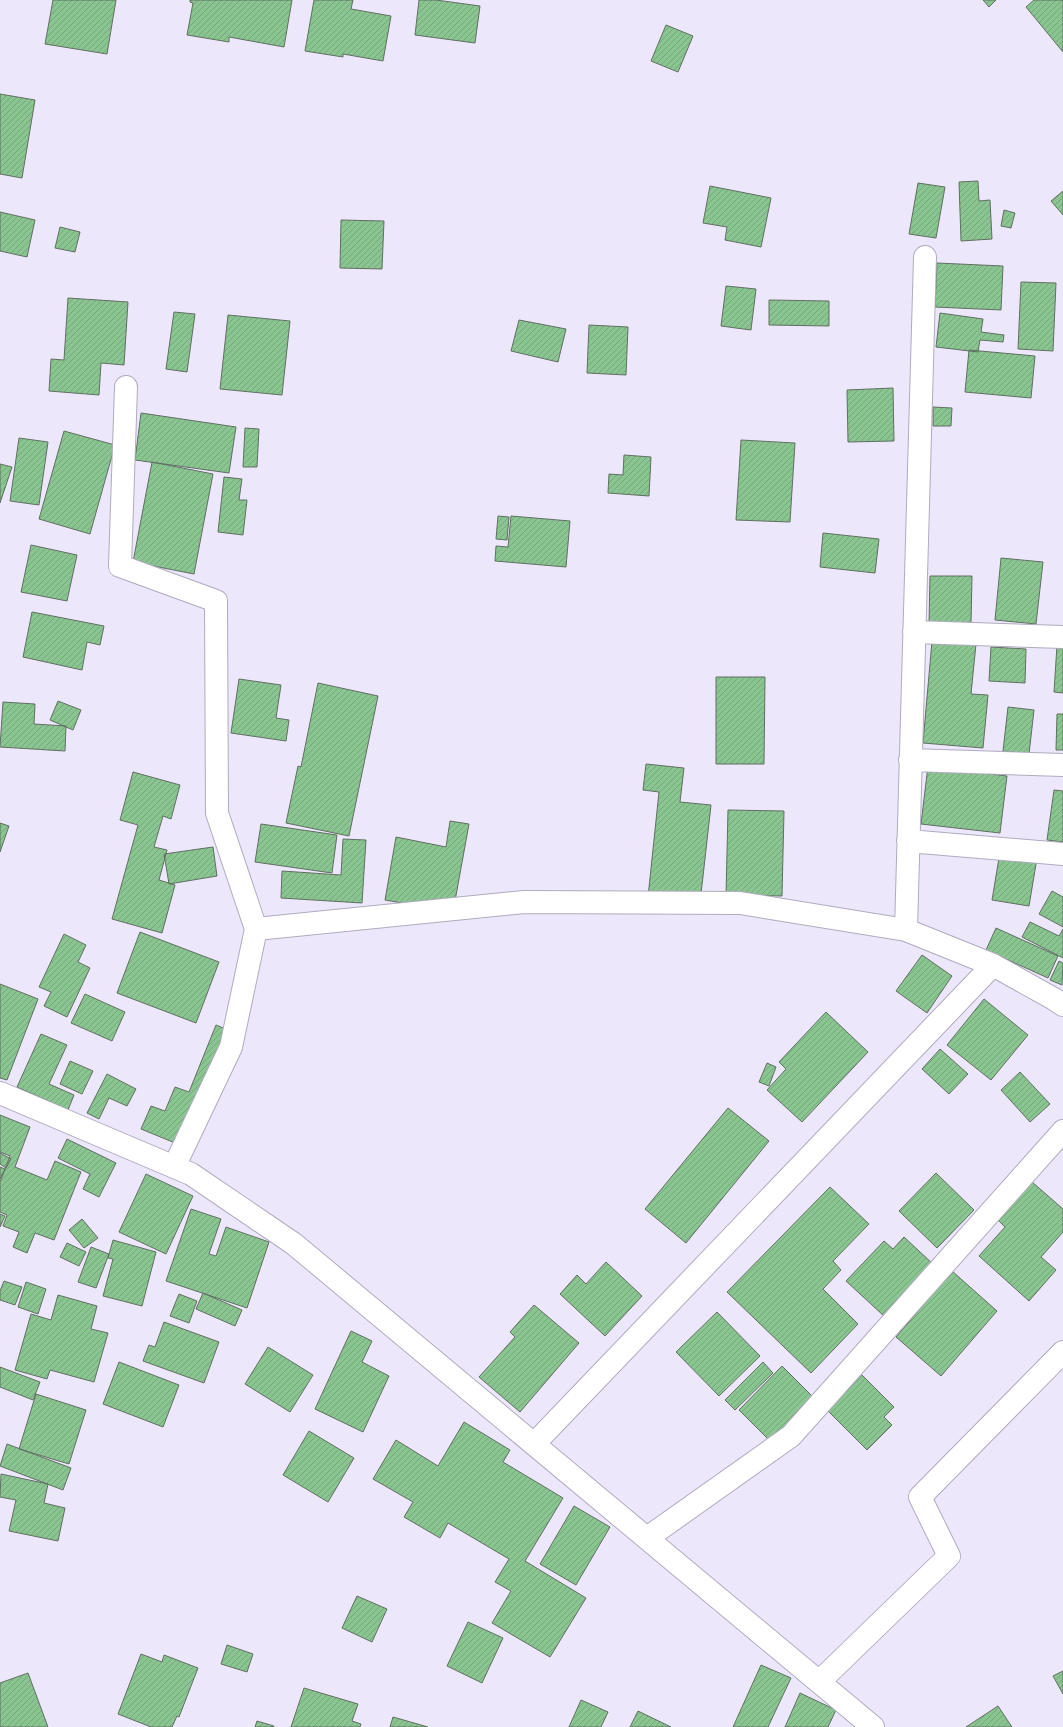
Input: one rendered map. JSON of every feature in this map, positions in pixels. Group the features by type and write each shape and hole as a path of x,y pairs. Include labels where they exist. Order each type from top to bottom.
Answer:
{"street":[{"path":"906,930 925,256"},
{"path":"126,387 120,566 216,601 217,813 256,929 231,1047 174,1167"},
{"path":"914,632 1063,637"},
{"path":"910,760 1063,765"},
{"path":"908,841 1063,854"},
{"path":"256,929 532,902 740,904 906,930 994,965 1054,998 1063,1005"},
{"path":"534,1444 994,965"},
{"path":"0,1093 191,1174 294,1244 873,1727"},
{"path":"647,1538 792,1436 1063,1131"},
{"path":"819,1682 949,1556 920,1497 1063,1352"}],"building":[{"path":"53,0 116,0 107,54 45,44"},
{"path":"190,0 292,0 284,47 229,37 229,42 187,35 193,3 190,2"},
{"path":"314,0 353,0 351,9 391,16 383,61 343,54 343,57 305,51"},
{"path":"419,0 436,0 480,6 475,43 415,35"},
{"path":"983,0 996,0 989,7"},
{"path":"1034,0 1063,0 1063,52 1026,7"},
{"path":"666,25 693,36 678,72 651,61"},
{"path":"0,94 35,100 22,178 0,174"},
{"path":"978,181 979,201 990,200 992,239 961,241 959,182"},
{"path":"918,183 945,187 936,238 909,234"},
{"path":"710,186 771,198 761,247 725,240 727,227 703,223"},
{"path":"1063,191 1063,215 1051,201"},
{"path":"1004,210 1015,213 1011,228 1001,226"},
{"path":"0,212 35,220 27,257 0,251"},
{"path":"341,220 384,221 382,269 340,268"},
{"path":"60,227 80,232 75,252 55,248"},
{"path":"937,263 1003,266 1001,310 935,307"},
{"path":"1021,282 1056,283 1053,351 1018,349"},
{"path":"726,286 756,289 751,330 721,326"},
{"path":"68,298 128,302 124,365 101,363 99,395 49,391 51,359 64,360"},
{"path":"769,300 829,301 829,326 769,325"},
{"path":"174,312 195,314 187,372 166,369"},
{"path":"940,313 983,319 981,332 1004,335 1003,342 980,340 978,352 936,347"},
{"path":"228,315 290,321 282,395 220,389"},
{"path":"519,320 566,329 558,362 511,351"},
{"path":"589,325 628,327 626,375 587,373"},
{"path":"969,350 1035,356 1031,398 965,392"},
{"path":"893,388 894,441 848,442 847,390"},
{"path":"933,407 952,408 951,426 933,426"},
{"path":"141,413 236,427 229,473 135,460"},
{"path":"245,428 259,429 257,467 243,467"},
{"path":"64,431 115,445 90,534 39,519"},
{"path":"19,438 48,442 39,505 10,501"},
{"path":"741,440 795,443 790,522 736,520"},
{"path":"624,455 651,457 649,496 608,493 609,474 623,475"},
{"path":"152,462 213,474 194,574 133,562"},
{"path":"0,464 12,467 0,503"},
{"path":"224,477 242,479 239,500 247,500 243,535 218,532"},
{"path":"498,516 509,517 507,540 496,539"},
{"path":"511,516 570,521 566,567 495,561 496,546 508,547"},
{"path":"823,533 879,539 875,573 820,567"},
{"path":"31,545 77,555 67,601 21,592"},
{"path":"1001,558 1043,562 1036,624 995,620"},
{"path":"930,576 972,576 971,624 929,624"},
{"path":"32,612 104,626 100,645 87,642 82,670 23,657"},
{"path":"932,641 976,644 971,694 988,695 983,748 923,743"},
{"path":"1057,645 1063,645 1063,693 1054,692"},
{"path":"991,647 1026,649 1025,683 989,681"},
{"path":"716,677 765,677 764,764 716,764"},
{"path":"239,679 281,685 276,718 289,720 286,741 231,733"},
{"path":"318,683 378,696 349,836 286,823 298,766 301,767"},
{"path":"58,701 81,710 73,730 50,720"},
{"path":"3,702 35,704 34,724 66,726 65,751 0,747"},
{"path":"1008,707 1034,710 1029,754 1003,751"},
{"path":"1057,714 1063,714 1063,750 1056,750"},
{"path":"646,764 684,768 680,802 711,805 700,903 648,897 659,792 643,790"},
{"path":"928,766 1007,776 1000,833 921,824"},
{"path":"133,772 180,785 171,819 163,816 154,847 167,850 159,880 175,885 162,933 112,919 138,825 120,820"},
{"path":"1054,790 1063,791 1063,842 1047,840"},
{"path":"728,810 784,811 782,896 726,895"},
{"path":"450,821 469,824 453,912 385,900 396,837 446,847"},
{"path":"0,823 9,826 0,852"},
{"path":"261,824 337,835 332,873 255,862"},
{"path":"343,839 366,840 362,903 281,898 282,871 341,875"},
{"path":"213,847 217,876 169,884 164,854"},
{"path":"1000,852 1037,858 1029,906 992,900"},
{"path":"1052,891 1063,897 1063,927 1039,914"},
{"path":"1030,922 1059,936 1063,929 1063,958 1022,937"},
{"path":"996,928 1058,956 1048,978 986,950"},
{"path":"140,932 219,962 196,1023 117,993"},
{"path":"64,934 86,945 78,962 90,968 67,1017 44,1006 51,992 39,987"},
{"path":"922,955 952,976 927,1013 896,991"},
{"path":"1059,961 1063,963 1062,985 1050,980"},
{"path":"0,984 38,999 7,1080 0,1078"},
{"path":"85,994 125,1012 112,1041 71,1023"},
{"path":"984,999 1028,1035 991,1080 947,1045"},
{"path":"826,1012 868,1052 802,1122 767,1090 786,1069 779,1062"},
{"path":"216,1025 228,1030 180,1145 141,1129 151,1106 165,1111 175,1087 189,1092"},
{"path":"41,1034 67,1045 49,1084 74,1095 68,1110 17,1087"},
{"path":"940,1049 968,1074 949,1094 922,1069"},
{"path":"70,1061 93,1071 82,1094 60,1084"},
{"path":"767,1063 776,1067 769,1086 759,1082"},
{"path":"1020,1072 1050,1104 1030,1122 1001,1090"},
{"path":"107,1074 136,1089 127,1106 109,1098 99,1119 87,1113"},
{"path":"728,1108 769,1141 686,1243 645,1209"},
{"path":"0,1115 30,1127 15,1167 47,1180 55,1161 81,1172 54,1240 35,1233 27,1253 13,1247 19,1232 3,1226 7,1215 0,1212 0,1182 10,1156 0,1152"},
{"path":"67,1139 116,1163 99,1197 83,1189 90,1174 58,1158"},
{"path":"0,1153 11,1159 6,1168 0,1164"},
{"path":"0,1167 5,1169 0,1179"},
{"path":"936,1173 974,1210 937,1248 899,1211"},
{"path":"146,1174 193,1196 166,1254 119,1232"},
{"path":"1031,1181 1063,1209 1063,1232 1041,1257 1056,1270 1029,1301 979,1256 1005,1227 997,1219"},
{"path":"830,1187 869,1224 833,1261 841,1270 823,1289 858,1324 811,1373 727,1292"},
{"path":"191,1209 221,1219 209,1254 216,1256 226,1227 269,1242 247,1308 166,1281"},
{"path":"0,1214 5,1216 0,1227"},
{"path":"82,1219 98,1238 84,1248 69,1230"},
{"path":"904,1237 934,1265 885,1317 846,1281 884,1241 893,1249"},
{"path":"113,1240 156,1252 142,1306 103,1296 113,1259 108,1258"},
{"path":"67,1243 86,1252 79,1266 60,1257"},
{"path":"91,1247 109,1254 96,1288 78,1282"},
{"path":"606,1262 642,1296 605,1336 560,1294 577,1275 586,1284"},
{"path":"952,1271 997,1311 941,1376 896,1337"},
{"path":"4,1281 22,1287 15,1305 0,1300 0,1291"},
{"path":"26,1282 46,1289 38,1314 18,1307"},
{"path":"203,1293 242,1310 235,1326 196,1309"},
{"path":"179,1294 197,1301 189,1323 170,1316"},
{"path":"58,1295 97,1306 91,1329 108,1333 94,1382 50,1370 47,1379 15,1370 31,1314 51,1320"},
{"path":"534,1305 579,1343 520,1412 479,1377 515,1337 510,1332"},
{"path":"717,1312 760,1356 719,1396 676,1352"},
{"path":"164,1322 219,1342 204,1383 143,1361 149,1345 155,1347"},
{"path":"351,1331 372,1341 362,1362 389,1376 363,1432 315,1409"},
{"path":"268,1347 313,1375 290,1412 245,1384"},
{"path":"119,1362 179,1385 163,1427 103,1404"},
{"path":"763,1362 773,1373 735,1410 725,1400"},
{"path":"782,1366 814,1398 771,1442 739,1410"},
{"path":"0,1367 40,1382 33,1400 0,1387"},
{"path":"857,1370 894,1407 884,1417 892,1425 867,1450 822,1405"},
{"path":"36,1394 86,1410 69,1464 19,1449"},
{"path":"464,1422 510,1450 503,1462 563,1498 525,1561 586,1598 550,1657 492,1623 511,1591 495,1582 509,1559 448,1523 440,1538 404,1517 413,1502 373,1479 396,1440 438,1466"},
{"path":"309,1431 354,1458 328,1502 283,1475"},
{"path":"7,1444 71,1468 63,1490 0,1466"},
{"path":"1,1474 48,1484 44,1503 65,1508 58,1541 9,1531 16,1500 0,1497"},
{"path":"574,1506 610,1527 576,1585 540,1564"},
{"path":"357,1596 387,1609 372,1642 342,1628"},
{"path":"468,1622 503,1638 482,1683 447,1666"},
{"path":"227,1645 253,1654 247,1672 221,1664"},
{"path":"141,1654 162,1662 164,1655 198,1668 179,1717 177,1716 172,1727 151,1727 118,1714"},
{"path":"761,1665 791,1678 768,1727 733,1727"},
{"path":"1063,1671 1063,1694 1053,1676"},
{"path":"28,1673 48,1727 0,1727 0,1683"},
{"path":"304,1688 358,1704 352,1721 361,1724 360,1727 291,1727"},
{"path":"800,1693 836,1710 828,1727 785,1727"},
{"path":"581,1700 608,1712 601,1727 569,1727"},
{"path":"998,1706 1012,1727 966,1727"},
{"path":"638,1711 671,1727 630,1727"},
{"path":"393,1717 428,1727 390,1727"},
{"path":"257,1721 274,1726 274,1727 255,1727"}]}
